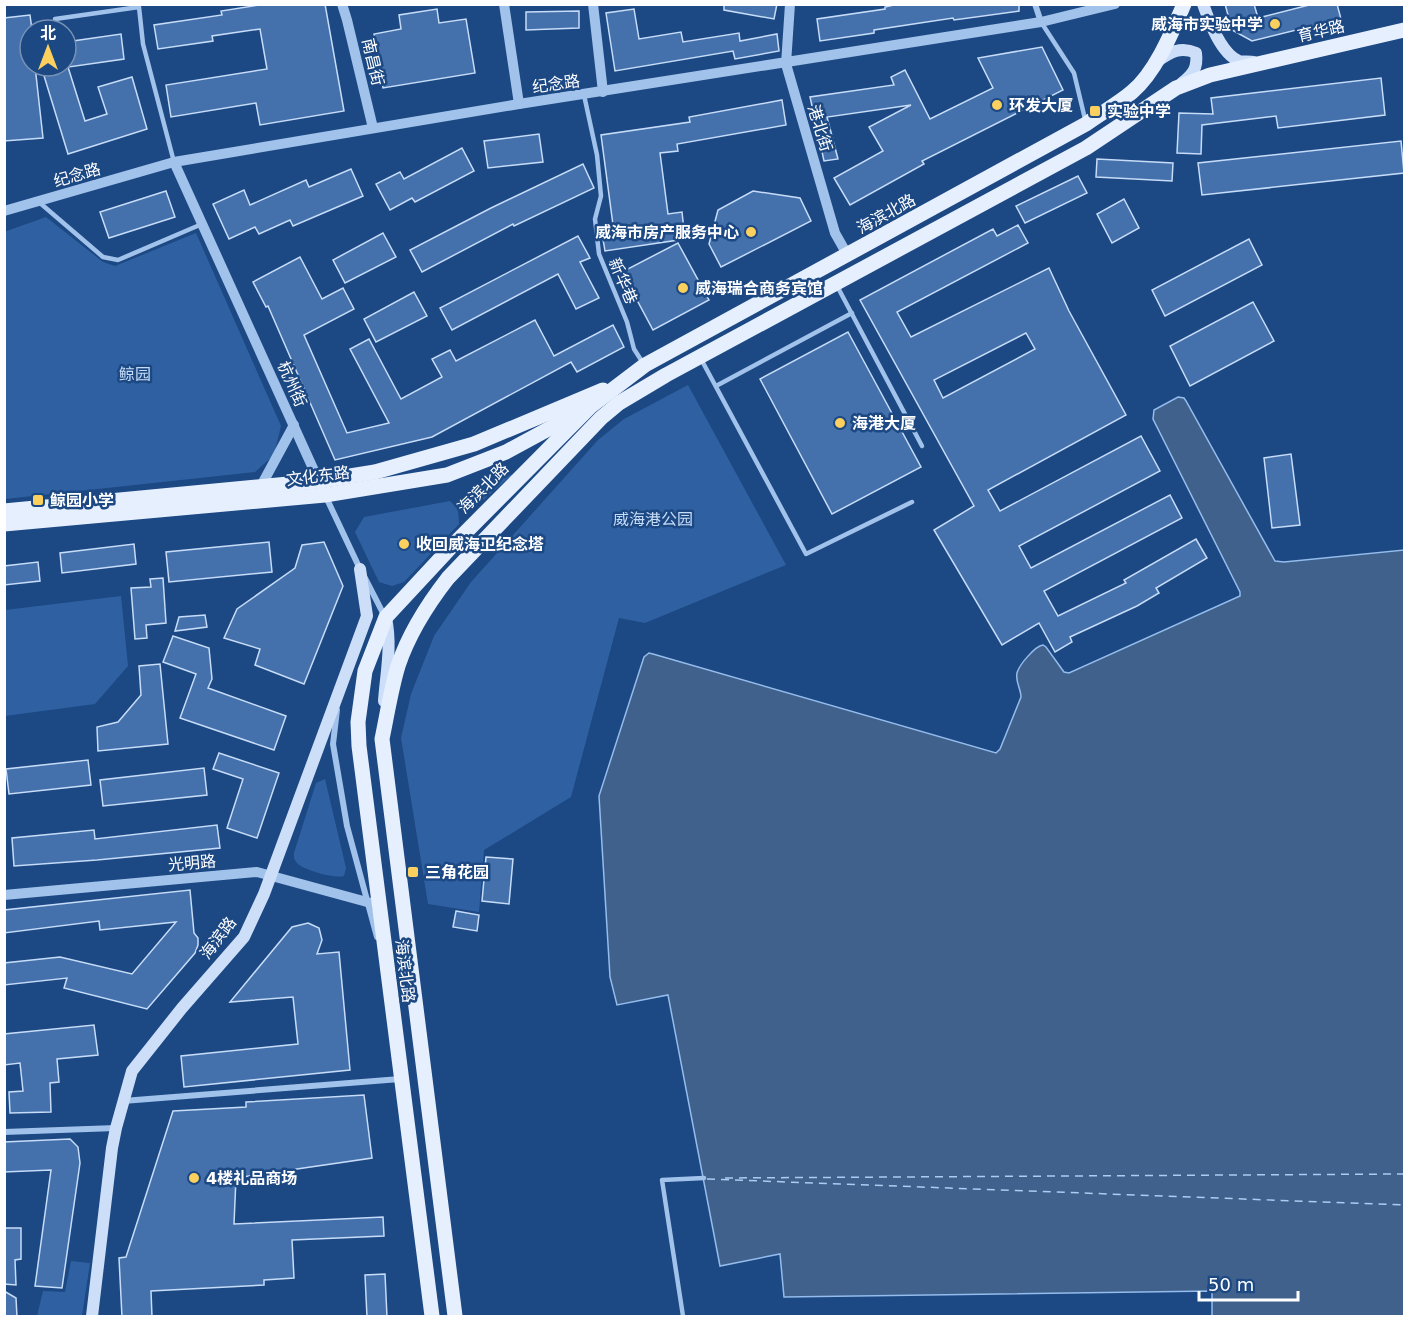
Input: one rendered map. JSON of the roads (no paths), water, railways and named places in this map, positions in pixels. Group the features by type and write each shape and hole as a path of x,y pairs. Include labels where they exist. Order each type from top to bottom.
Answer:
{"main road":[{"name":"海滨北路","path":"432,1317 390,994 373,903 357,722 365,671 386,617 452,546 591,406 645,366 1086,124 1134,91 1155,64 1172,33 1184,4"},
{"path":"1203,4 1210,22 1228,52 1239,61 1264,62"},
{"path":"1209,4 1210,22"},
{"name":"育华路","path":"1176,88 1210,75 1404,30"},
{"path":"1155,64 1168,53 1187,49 1196,53 1197,62 1193,74 1176,88"},
{"name":"海滨北路","path":"455,1317 382,739 398,667 411,635 428,603 448,578 531,489 601,418 619,403 1086,148 1176,88"},
{"path":"4,511 261,486 322,488 474,444 625,380 658,380"},
{"name":"文化东路","path":"4,524 447,475 506,452 591,406 619,403"},
{"name":"海滨路","path":"92,1317 116,1128 132,1071 182,1008 244,937 272,875 367,616 360,569"},
{"path":"382,739 390,654 386,617"}],"street":[{"name":"南昌街","path":"342,4 373,128"},
{"path":"504,4 519,104"},
{"path":"593,4 603,92"},
{"name":"港北街","path":"790,4 786,64 835,233 848,256"},
{"path":"1035,4 1041,22"},
{"name":"纪念路","path":"4,211 174,162 519,104 786,64 1041,22 1115,4"},
{"name":"杭州街","path":"174,162 322,488 360,569 386,617"},
{"path":"261,486 294,426"},
{"path":"341,685 333,744 347,826 373,903"},
{"name":"光明路","path":"4,895 257,872 373,903"},
{"path":"123,1101 400,1079"},
{"path":"4,1132 116,1128"}],"lane":[{"path":"62,18 139,7 143,44 174,162"},
{"path":"1041,22 1074,72 1086,124"},
{"name":"新华巷","path":"584,95 597,155 602,196 595,219 599,254 627,322 634,349 645,366"},
{"path":"38,201 102,257 118,260 203,224"},
{"path":"836,284 922,446"},
{"path":"716,386 852,313"},
{"path":"700,357 806,554 912,502"},
{"path":"683,1317 662,1180 704,1178"}],"place":[{"name":"威海市实验中学","path":"1275,24"},
{"name":"环发大厦","path":"997,105"},
{"name":"实验中学","path":"1095,111"},
{"name":"威海市房产服务中心","path":"751,232"},
{"name":"威海瑞合商务宾馆","path":"683,288"},
{"name":"海港大厦","path":"840,423"},
{"name":"鲸园小学","path":"38,500"},
{"name":"收回威海卫纪念塔","path":"404,544"},
{"name":"三角花园","path":"413,872"},
{"name":"4楼礼品商场","path":"194,1178"}],"park label":[{"name":"鲸园","path":"135,374"},
{"name":"威海港公园","path":"653,519"}]}
